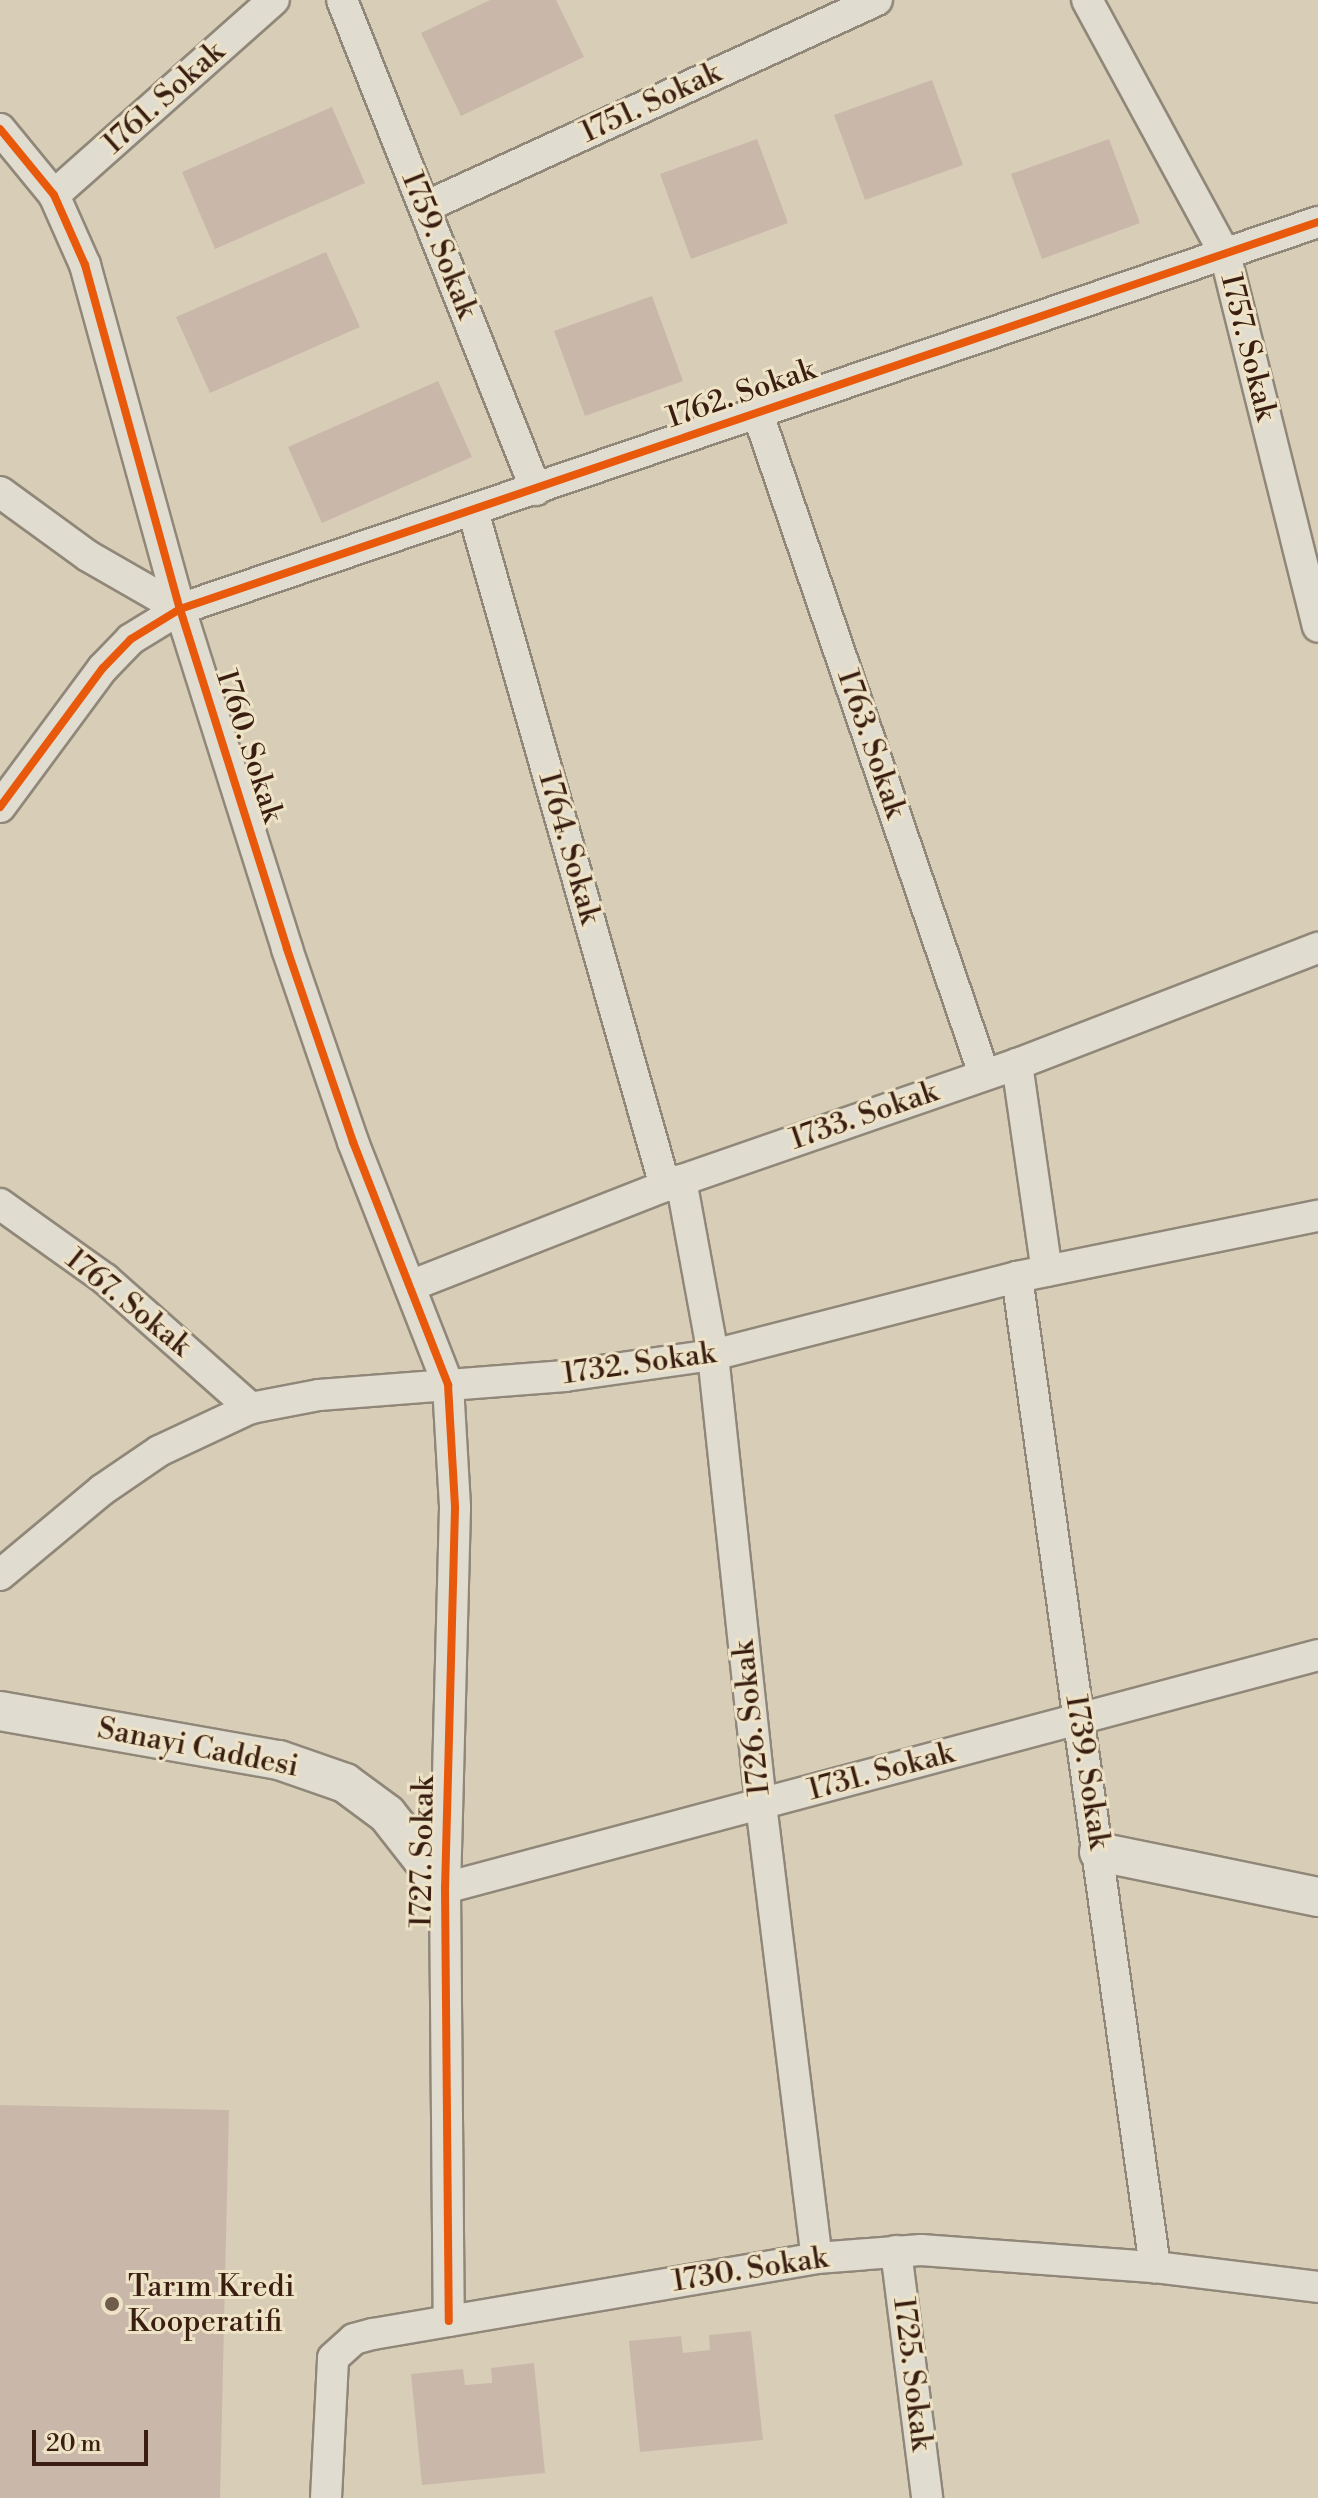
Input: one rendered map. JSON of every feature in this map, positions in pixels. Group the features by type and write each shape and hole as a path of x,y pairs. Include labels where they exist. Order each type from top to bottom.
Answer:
{"street":[{"name":"1761. Sokak","path":"54,195 274,0"},
{"name":"1759. Sokak","path":"342,0 536,490"},
{"name":"1751. Sokak","path":"425,207 877,0"},
{"name":"1757. Sokak","path":"1087,0 1225,254 1318,627"},
{"name":"1760. Sokak","path":"0,129 54,195 85,265 107,334 180,609 320,1051 448,1385"},
{"name":"1762. Sokak","path":"0,807 103,668 131,639 180,609 1318,222"},
{"name":"1763. Sokak","path":"758,414 984,1074"},
{"path":"0,492 88,556 180,609"},
{"name":"1764. Sokak","path":"473,511 673,1183"},
{"name":"1733. Sokak","path":"410,1286 673,1183 1017,1064 1318,948"},
{"path":"1017,1064 1047,1271"},
{"name":"1726. Sokak","path":"673,1183 713,1355 761,1804 817,2258"},
{"name":"1767. Sokak","path":"0,1204 105,1279 251,1408"},
{"name":"1732. Sokak","path":"0,1575 102,1490 159,1451 251,1408 319,1395 565,1376 713,1355 1017,1277 1318,1216"},
{"name":"1739. Sokak","path":"1017,1277 1155,2267"},
{"name":"1727. Sokak","path":"448,1385 455,1508 445,1888 449,2321"},
{"name":"1731. Sokak","path":"445,1888 1318,1655"},
{"name":"Sanayi Caddesi","path":"0,1711 279,1760 332,1777 387,1814 445,1888"},
{"path":"1099,1852 1318,1897"},
{"name":"1730. Sokak","path":"326,2498 333,2358 354,2339 817,2258 896,2251 981,2252 1155,2267 1318,2287"},
{"name":"1725. Sokak","path":"896,2251 927,2498"}],"building":[{"path":"490,0 556,0 584,57 461,116 421,33"},
{"path":"932,80 963,165 865,200 834,115"},
{"path":"332,107 365,183 215,249 182,172"},
{"path":"757,139 788,223 691,259 660,174"},
{"path":"1109,139 1140,223 1042,259 1011,174"},
{"path":"326,252 360,327 210,393 176,317"},
{"path":"652,296 683,381 585,416 554,331"},
{"path":"438,381 472,457 322,523 288,447"},
{"name":"Tarım Kredi Kooperatifi","path":"0,2105 229,2110 220,2498 0,2498"},
{"path":"751,2331 763,2440 640,2452 629,2341 681,2336 683,2353 710,2350 709,2335"},
{"path":"534,2363 545,2473 422,2485 411,2374 463,2369 465,2385 492,2383 491,2368"}],"cycle path":[{"path":"0,129 54,195 85,265 180,609 287,949 353,1142 448,1385 455,1508 445,1888 449,2321"},
{"path":"0,807 103,668 131,639 180,609 1318,222"}],"place":[{"name":"Tarım Kredi Kooperatifi","path":"112,2304"}]}
